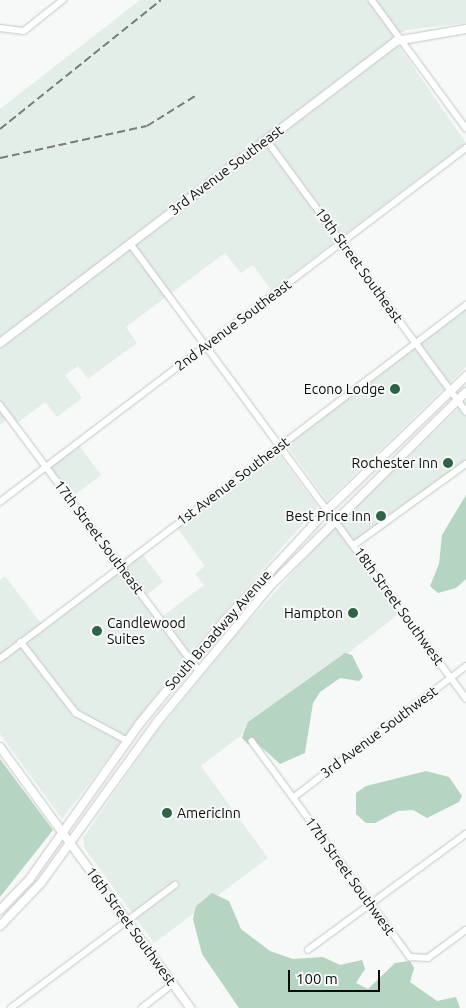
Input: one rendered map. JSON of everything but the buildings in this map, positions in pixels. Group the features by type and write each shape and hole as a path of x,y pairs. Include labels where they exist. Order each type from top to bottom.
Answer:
{"main road":[{"name":"3rd Avenue Southeast","path":"0,343 401,38 466,29"},
{"name":"South Broadway Avenue","path":"0,910 29,880 128,741 191,660 466,376"},
{"name":"South Broadway Avenue","path":"0,926 72,844 198,670 331,514 466,392"},
{"name":"16th Street Southwest","path":"0,747 190,1008"}],"street":[{"path":"0,28 18,32 44,18 63,0"},
{"path":"372,0 466,128"},
{"name":"19th Street Southeast","path":"266,140 466,411"},
{"name":"2nd Avenue Southeast","path":"0,502 466,148"},
{"name":"18th Street Southwest","path":"130,244 466,698"},
{"name":"1st Avenue Southeast","path":"0,658 466,305"},
{"name":"17th Street Southeast","path":"0,405 198,670"},
{"path":"354,545 466,464"},
{"path":"22,642 76,713 128,741"},
{"name":"3rd Avenue Southwest","path":"293,798 466,666"},
{"name":"17th Street Southwest","path":"252,741 372,903 402,949 416,960 432,956 466,930"},
{"path":"308,948 466,834"},
{"path":"11,1008 175,885"},
{"path":"142,1008 173,984"}],"shaded area":[{"path":"140,0 466,0 466,23 407,30 392,36 466,143 271,290 253,265 241,273 225,253 126,327 137,343 88,379 78,366 65,375 82,398 57,417 45,402 15,425 9,418 0,425 0,109"},
{"path":"466,305 466,367 327,501 284,442"},
{"path":"466,401 466,464 354,545 403,611 201,766 268,858 154,943 85,849 83,838 154,735 237,634 327,535"},
{"path":"77,443 101,475 70,498 46,466"},
{"path":"278,453 318,507 191,650 62,819 0,734 0,580 5,576 43,626 141,552 163,582 144,597 160,618 204,585 195,574 205,566 175,525"}],"green space":[{"path":"466,495 466,579 456,588 438,593 430,586 439,564 442,535"},
{"path":"345,653 352,655 363,677 359,681 340,678 320,692 313,703 305,753 280,764 259,745 248,744 242,738 248,722"},
{"path":"0,759 53,830 0,897"},
{"path":"426,771 449,777 462,796 459,802 427,818 413,810 398,811 375,823 366,823 356,814 356,793 366,786"},
{"path":"212,893 229,901 241,929 270,951 293,959 323,957 340,965 362,960 365,969 356,983 368,989 395,963 410,961 414,968 410,982 437,1001 456,997 460,1008 239,1008 202,954 193,919 196,906"}],"railway":[{"path":"0,129 161,0"},
{"path":"0,158 147,126 195,96"}],"place":[{"name":"Econo Lodge","path":"395,389"},
{"name":"Rochester Inn","path":"448,463"},
{"name":"Best Price Inn","path":"381,516"},
{"name":"Hampton","path":"353,613"},
{"name":"Candlewood Suites","path":"97,631"},
{"name":"AmericInn","path":"167,813"}]}
